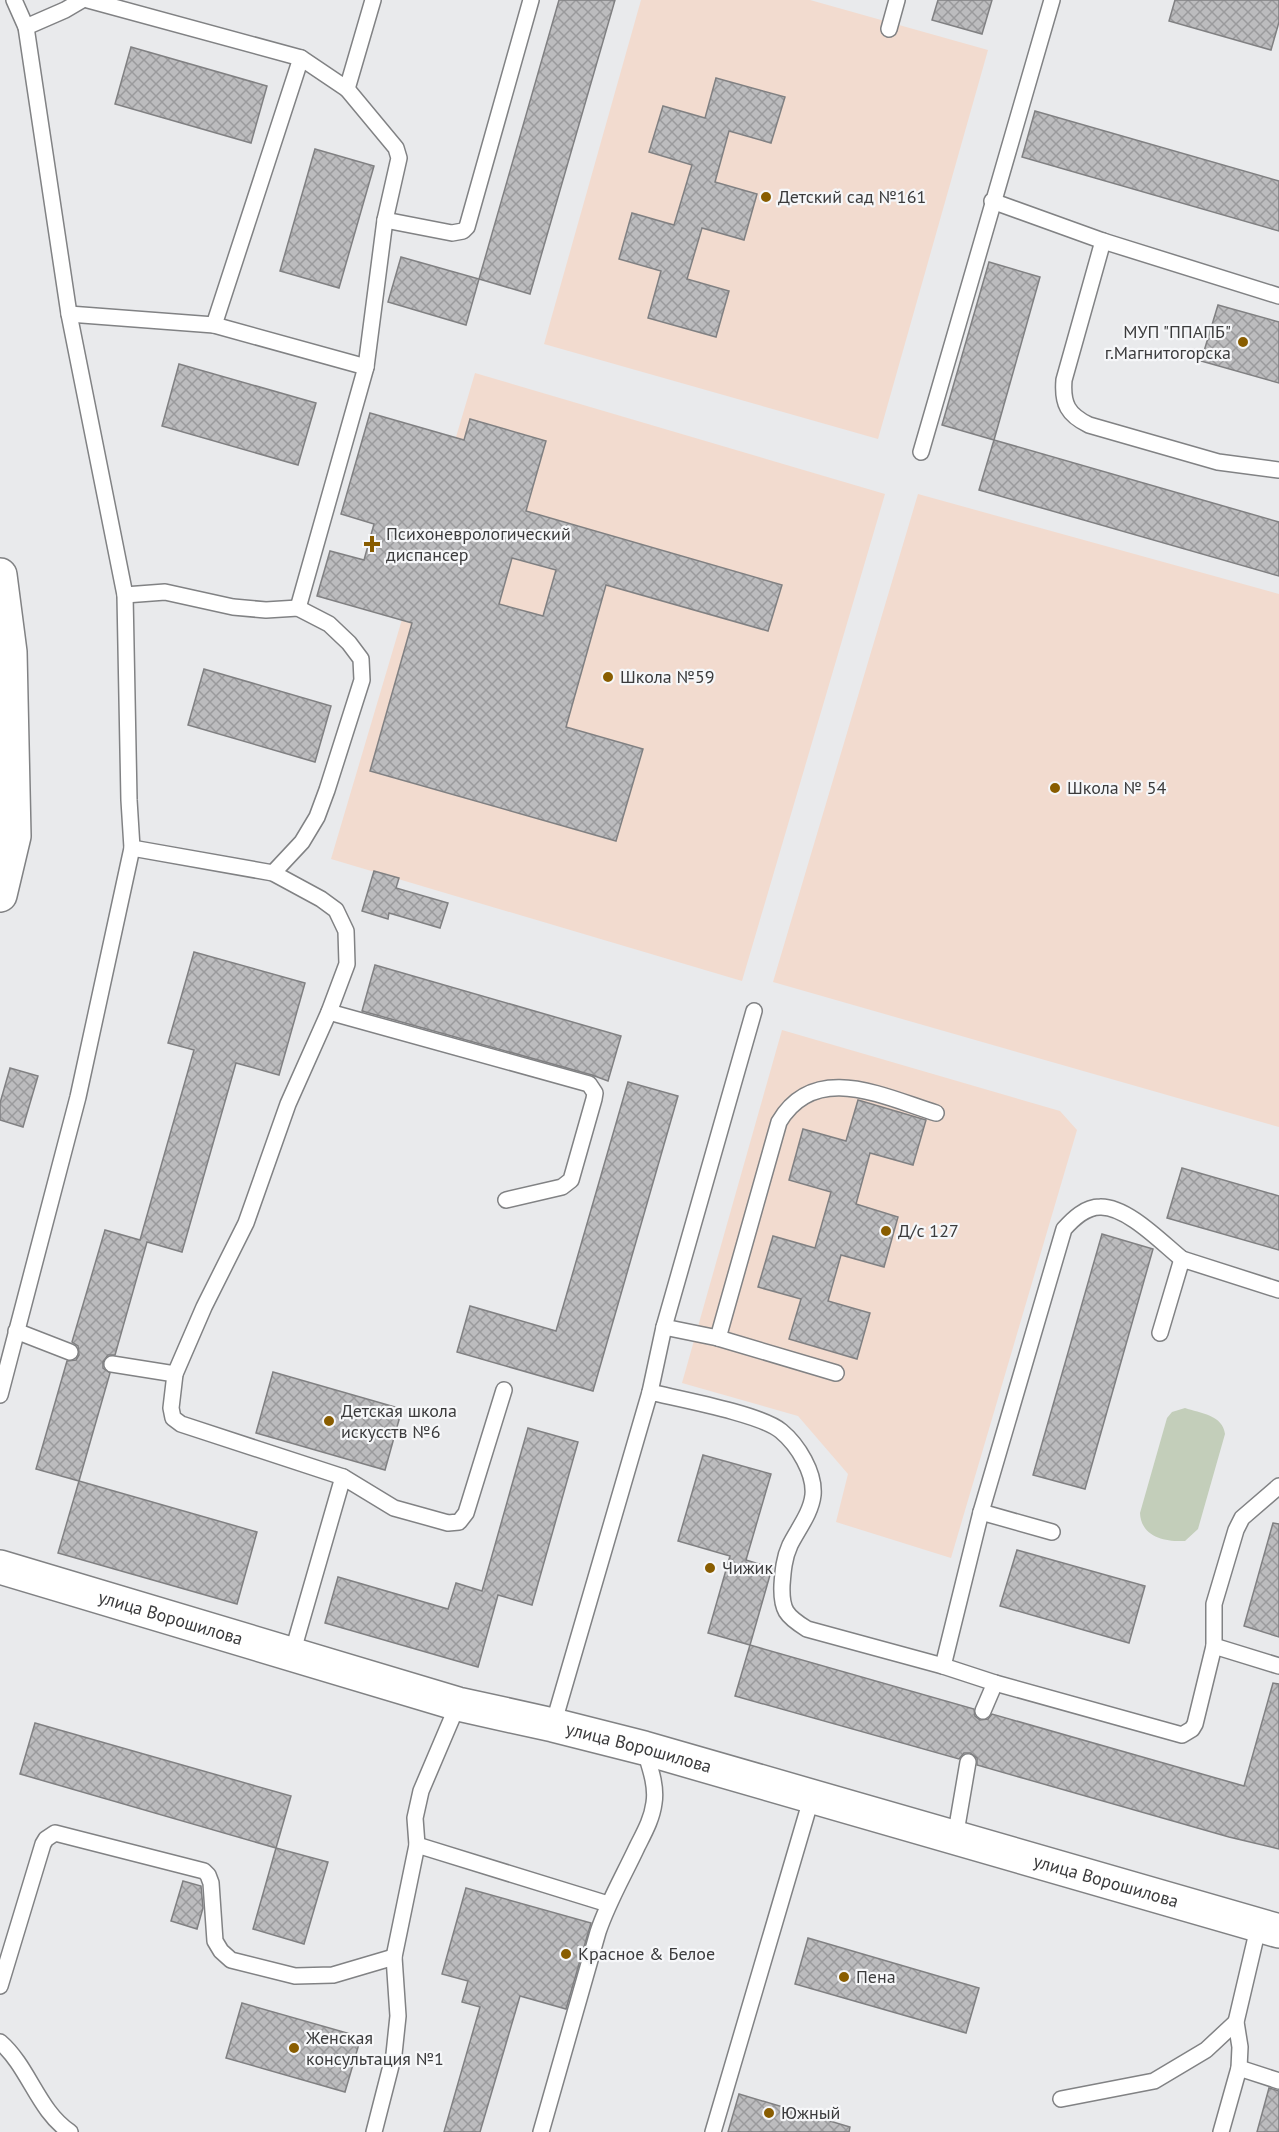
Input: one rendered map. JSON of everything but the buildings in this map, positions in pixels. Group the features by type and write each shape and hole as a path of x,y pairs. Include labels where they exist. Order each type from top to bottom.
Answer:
{"main road":[{"path":"0,575 10,652 14,836 0,895"},
{"name":"улица Ворошилова","path":"0,1567 458,1704 644,1748 1269,1928"}],"lane":[{"path":"0,1395 78,1097 132,848 125,595 69,314 26,27 14,0"},
{"path":"26,27 82,0"},
{"path":"88,0 301,58 347,89 399,154 385,220 366,367 298,608"},
{"path":"347,89 373,0"},
{"path":"385,220 452,233 463,231 466,227 531,0"},
{"path":"889,29 897,0"},
{"path":"921,452 1052,0"},
{"path":"214,325 301,58"},
{"path":"992,201 1103,241 1279,296"},
{"path":"1103,241 1064,380 1063,394 1068,408 1077,419 1100,428 1218,462 1279,470"},
{"path":"69,314 214,325 366,367"},
{"path":"125,595 165,592 233,607 266,610 298,608 329,624 349,643 361,659 362,680 317,817 302,842 273,873"},
{"path":"132,848 273,873 321,899 336,910 346,931 347,964 329,1012 288,1104 246,1223 216,1281 175,1374 171,1408 173,1418 343,1477 394,1508 448,1523 459,1522 466,1513 504,1390"},
{"path":"553,1725 650,1392 663,1328 754,1011"},
{"path":"329,1012 590,1084 595,1094 571,1180 562,1187 506,1200"},
{"path":"718,1338 779,1122 786,1110 798,1098 817,1089 834,1087 852,1088 936,1113"},
{"path":"943,1666 981,1512 1064,1229 1075,1217 1088,1210 1098,1207 1109,1208 1141,1225 1182,1259 1279,1290"},
{"path":"1160,1333 1182,1259"},
{"path":"663,1328 718,1338 837,1373"},
{"path":"16,1331 70,1352"},
{"path":"112,1364 175,1374"},
{"path":"650,1392 760,1420 781,1431 799,1452 812,1474 813,1496 801,1527 790,1545 783,1567 782,1602 785,1612 794,1621 807,1629 1182,1735 1192,1729 1195,1724 1214,1646 1214,1604 1236,1530 1242,1518 1279,1486"},
{"path":"292,1654 343,1477"},
{"path":"981,1512 1052,1532"},
{"path":"1214,1646 1279,1666"},
{"path":"983,1711 994,1683"},
{"path":"374,2132 394,2054 398,2016 394,1957 417,1845 415,1818 421,1791 458,1704"},
{"path":"541,2132 598,1932 608,1904 649,1822 655,1802 653,1779 644,1748"},
{"path":"955,1838 969,1762"},
{"path":"713,2132 812,1796"},
{"path":"0,1986 44,1844 46,1839 56,1833 204,1871 211,1883 215,1941 221,1951 231,1960 295,1976 333,1975 394,1957"},
{"path":"417,1845 608,1904"},
{"path":"1061,2099 1154,2081 1206,2050 1236,2022 1269,1928"},
{"path":"1221,2132 1239,2068 1240,2047 1236,2022"},
{"path":"0,2042 15,2056 60,2126 70,2132"},
{"path":"1239,2068 1279,2081"}],"shaded area":[{"name":"Детский сад №161","path":"641,0 810,0 988,50 878,439 544,344"},
{"name":"Школа №59","path":"475,373 885,494 742,981 331,859"},
{"name":"Школа № 54","path":"918,494 1279,594 1279,1127 773,982"},
{"name":"Д/с 127","path":"782,1030 1060,1111 1077,1130 951,1558 836,1522 848,1474 798,1416 682,1383"}],"green space":[{"path":"1185,1408 1204,1413 1215,1419 1220,1423 1225,1434 1198,1529 1185,1541 1162,1539 1149,1533 1141,1521 1140,1513 1167,1418 1172,1412"}],"place":[{"name":"Детский сад №161","path":"766,197"},
{"name":"МУП \"ППАПБ\" г.Магнитогорска","path":"1243,342"},
{"name":"Психоневрологический диспансер","path":"372,544"},
{"name":"Школа №59","path":"608,677"},
{"name":"Школа № 54","path":"1055,788"},
{"name":"Д/с 127","path":"886,1231"},
{"name":"Детская школа искусств №6","path":"329,1421"},
{"name":"Чижик","path":"710,1568"},
{"name":"Красное & Белое","path":"566,1954"},
{"name":"Пена","path":"844,1977"},
{"name":"Женская консультация №1","path":"294,2048"},
{"name":"Южный","path":"769,2113"}]}
